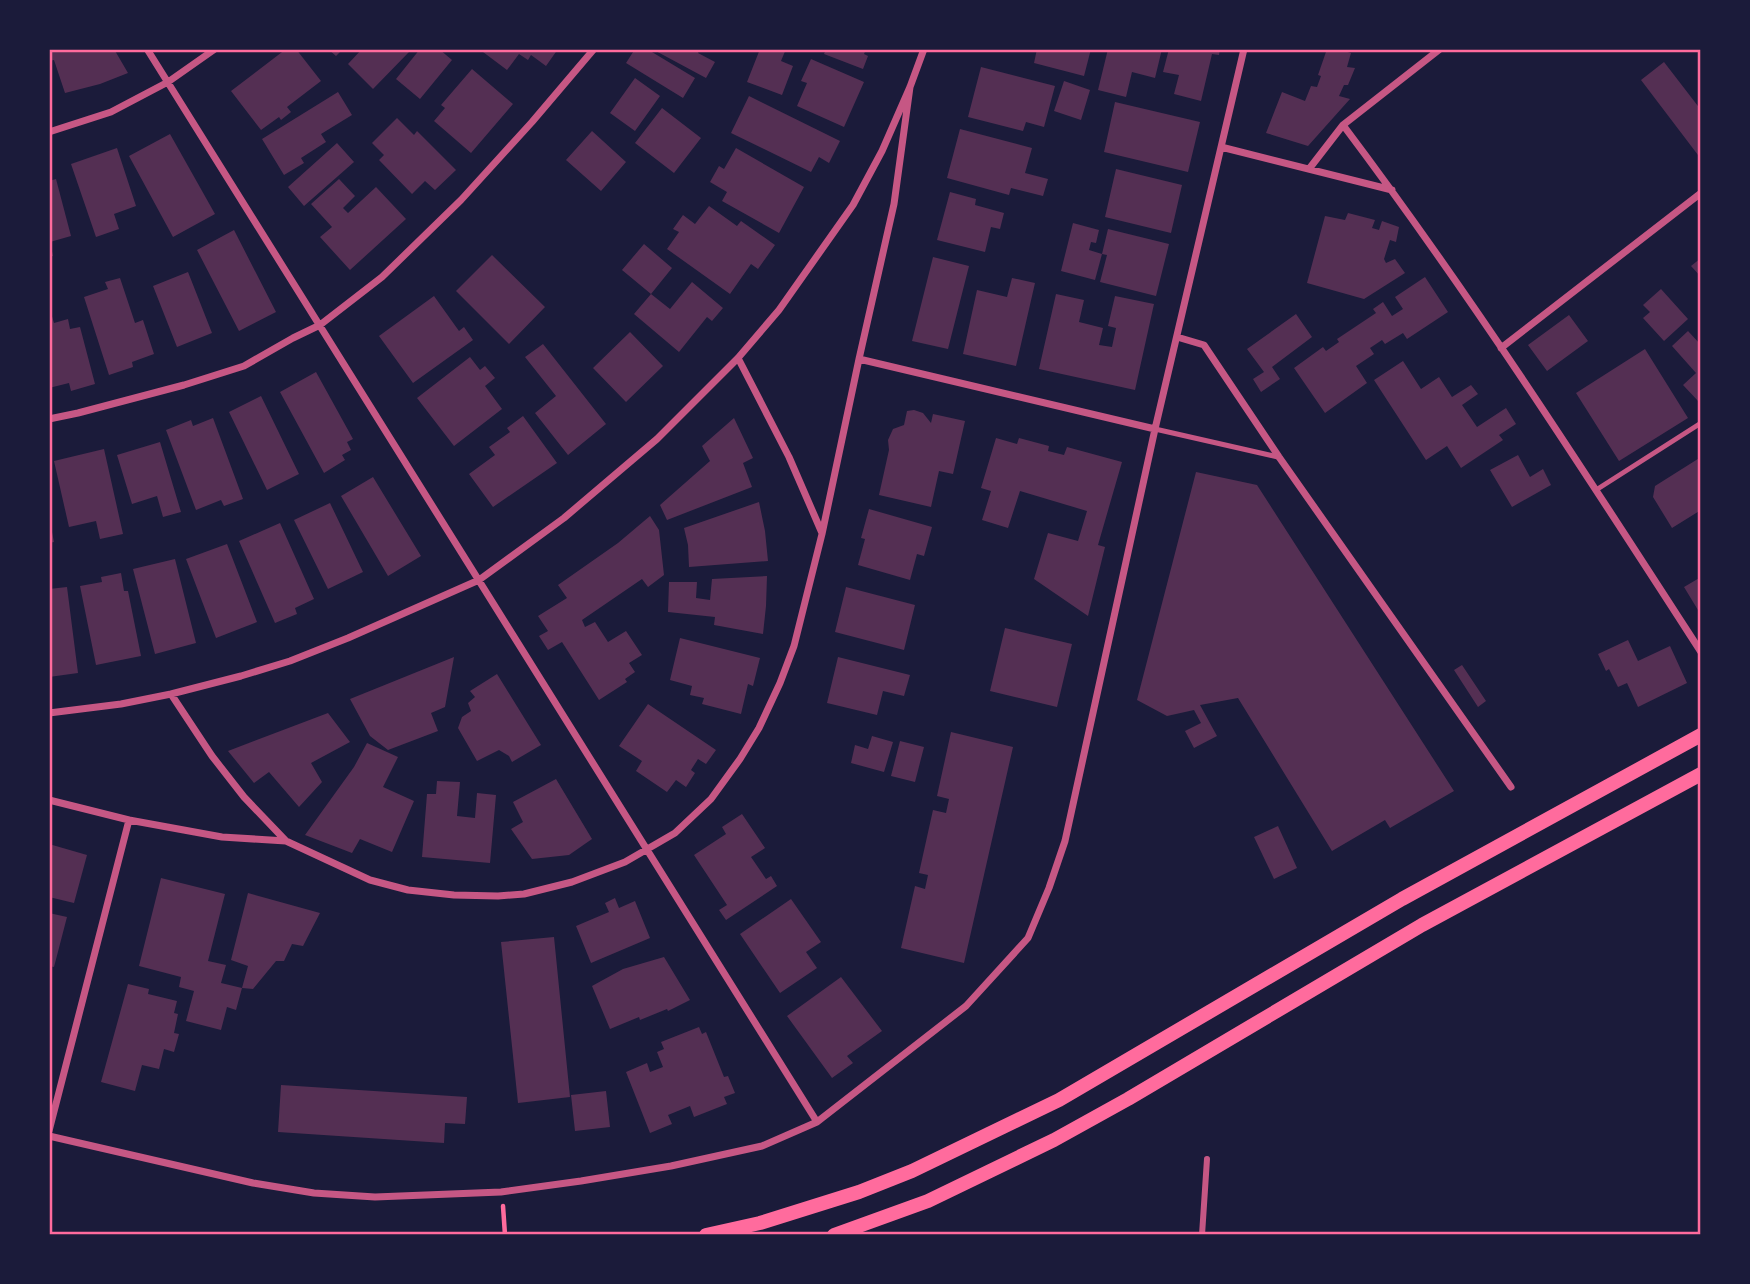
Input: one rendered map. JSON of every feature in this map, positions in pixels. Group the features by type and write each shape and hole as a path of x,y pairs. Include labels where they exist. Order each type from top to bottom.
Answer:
{"main road":[{"path":"706,1235 760,1223 859,1192 925,1166 1059,1100 1402,899 1701,735"},
{"path":"834,1235 928,1201 1054,1140 1422,925 1701,774"}],"street":[{"path":"147,49 817,1122"},
{"path":"49,132 111,112 168,82 215,49"},
{"path":"49,419 184,385 244,366 320,325 382,277 461,200 533,122 594,49"},
{"path":"49,713 121,704 171,694 290,661 479,580 564,518 647,448 738,358 779,310 853,205 882,150 925,49"},
{"path":"129,820 49,1134 254,1183 314,1193 375,1197 501,1192 658,1168 762,1146 817,1122 966,1006 1028,938 1049,888 1065,841 1155,429 1244,49"},
{"path":"1309,169 1343,125 1440,49"},
{"path":"49,800 129,820 222,837 286,841 370,880 408,890 454,895 498,896 549,889 625,862 675,832 711,799 740,759 759,728 780,683 793,646 822,534 894,204 910,87"},
{"path":"1343,125 1501,348 1701,652"},
{"path":"1221,147 1392,191"},
{"path":"1501,348 1701,193"},
{"path":"1177,337 1204,345 1279,457 1511,787"},
{"path":"738,358 789,457 822,534"},
{"path":"859,359 1155,429"},
{"path":"171,694 236,787 286,841"},
{"path":"1202,1235 1208,1159"}],"lane":[{"path":"1596,490 1701,423"},
{"path":"1155,429 1279,457"}],"path":[{"path":"501,1192 505,1235"}],"building":[{"path":"49,49 114,49 128,73 65,93 54,60 49,61"},
{"path":"286,49 296,49 321,81 287,107 291,112 261,130 231,91"},
{"path":"328,49 343,49 336,56"},
{"path":"362,49 405,49 409,52 373,89 348,64"},
{"path":"420,49 439,49 452,60 420,99 396,79"},
{"path":"479,49 558,49 546,66 531,55 528,60 519,54 507,70"},
{"path":"635,49 647,49 695,78 683,98 626,63"},
{"path":"652,49 700,49 698,53 715,62 706,78"},
{"path":"760,49 786,49 781,61 793,66 782,95 747,82"},
{"path":"826,49 866,49 864,54 868,56 863,69 824,54"},
{"path":"1037,49 1091,49 1084,76 1034,63"},
{"path":"1108,49 1162,49 1155,78 1132,72 1126,97 1098,90"},
{"path":"1169,49 1220,49 1219,55 1212,54 1201,101 1174,94 1179,75 1163,72"},
{"path":"1327,49 1351,53 1347,67 1355,68 1348,85 1344,85 1339,96 1350,99 1308,146 1266,133 1282,92 1305,101 1311,86 1317,87"},
{"path":"811,59 864,82 844,127 797,106 807,83 801,81"},
{"path":"1664,62 1701,110 1701,159 1641,80"},
{"path":"981,67 1055,86 1044,127 1026,122 1023,131 968,117"},
{"path":"472,69 513,104 471,153 434,121 445,108 441,105"},
{"path":"635,78 660,96 635,131 610,113"},
{"path":"1064,81 1090,90 1081,120 1054,111"},
{"path":"338,92 352,115 321,134 326,142 301,158 304,163 284,175 262,139"},
{"path":"749,96 840,141 829,163 819,157 811,172 731,133"},
{"path":"1115,102 1200,122 1188,172 1104,152"},
{"path":"662,108 701,138 674,173 635,143"},
{"path":"397,118 414,135 417,131 456,170 435,190 425,181 412,194 379,160 384,155 372,143"},
{"path":"960,129 1032,148 1025,173 1048,179 1043,196 1011,188 1009,195 947,178"},
{"path":"592,131 626,162 601,191 566,160"},
{"path":"170,134 215,214 173,237 129,156"},
{"path":"337,143 354,162 304,206 288,187"},
{"path":"117,148 136,206 114,214 119,229 96,237 71,164"},
{"path":"736,148 804,187 779,233 722,201 727,192 710,182 719,166 724,169"},
{"path":"1116,169 1182,185 1171,233 1105,217"},
{"path":"56,179 71,236 50,242 53,256 49,257 49,181"},
{"path":"339,179 355,196 343,208 348,213 376,187 406,219 350,270 320,237 332,227 311,204"},
{"path":"950,192 976,199 975,205 1004,213 1000,229 991,227 985,252 937,240"},
{"path":"709,206 737,226 741,221 775,245 758,269 751,264 730,294 667,249 679,232 673,229 683,215 695,224"},
{"path":"1348,213 1375,220 1372,228 1379,230 1382,221 1399,227 1396,242 1390,240 1384,259 1386,263 1395,259 1405,273 1364,299 1307,283 1325,216 1345,220"},
{"path":"1073,223 1099,230 1096,243 1091,242 1089,250 1102,254 1095,280 1061,271"},
{"path":"1108,229 1169,244 1156,296 1100,282 1107,255 1102,254"},
{"path":"234,230 276,312 239,331 197,250"},
{"path":"644,244 672,268 651,294 622,270"},
{"path":"492,255 545,307 509,344 456,291"},
{"path":"933,257 969,266 948,349 912,341"},
{"path":"1701,258 1701,277 1691,266"},
{"path":"188,272 212,333 177,347 153,286"},
{"path":"1425,277 1448,312 1407,339 1403,333 1385,344 1382,340 1370,348 1374,354 1356,366 1367,383 1325,413 1294,368 1323,347 1326,351 1339,342 1337,339 1376,313 1373,309 1383,302 1392,316 1403,309 1395,297"},
{"path":"120,278 135,323 143,320 154,354 132,362 133,367 109,375 84,297 108,289 105,282"},
{"path":"1012,278 1035,283 1016,366 963,354 977,290 1007,297"},
{"path":"692,282 723,308 712,321 707,317 679,352 634,314 651,294 670,309"},
{"path":"1661,289 1688,319 1664,341 1643,318 1650,312 1643,305"},
{"path":"1056,294 1084,300 1079,322 1103,328 1099,345 1112,347 1116,328 1108,326 1115,296 1154,304 1135,390 1039,369"},
{"path":"434,296 459,331 464,327 473,340 413,383 379,336"},
{"path":"49,306 54,323 68,319 70,329 80,327 95,384 71,391 69,383 49,388"},
{"path":"1296,314 1312,337 1272,367 1280,379 1261,392 1253,379 1264,372 1247,349"},
{"path":"1569,315 1588,341 1547,371 1528,345"},
{"path":"1688,331 1701,345 1699,402 1683,385 1696,373 1672,346"},
{"path":"630,332 663,366 626,402 593,368"},
{"path":"543,344 606,424 568,455 535,413 556,396 525,357"},
{"path":"1645,349 1688,418 1619,461 1576,393"},
{"path":"470,357 480,370 485,366 495,378 485,386 502,409 454,446 417,398"},
{"path":"1403,361 1421,389 1439,377 1452,397 1471,385 1478,394 1462,405 1477,427 1506,408 1516,424 1499,435 1503,440 1461,468 1447,446 1426,460 1374,380"},
{"path":"316,372 353,439 347,442 351,450 342,455 345,460 324,473 280,392"},
{"path":"261,396 299,474 267,490 229,412"},
{"path":"907,411 923,413 931,423 933,414 965,421 953,474 939,471 931,507 879,495 889,450 888,440 893,429 904,425"},
{"path":"523,416 557,463 493,507 469,474 495,455 489,447 510,432 507,428"},
{"path":"213,418 243,499 224,506 221,500 196,510 166,430 191,420 193,426"},
{"path":"734,418 753,458 743,463 752,487 667,520 660,505 710,461 702,446"},
{"path":"996,438 1017,444 1019,438 1049,446 1048,451 1064,455 1067,447 1122,462 1098,545 1105,547 1088,616 1034,579 1048,533 1078,541 1087,511 1020,491 1008,528 982,520 991,491 981,488"},
{"path":"160,442 181,512 163,517 157,496 132,504 117,455"},
{"path":"104,449 123,534 100,539 96,521 69,527 54,461"},
{"path":"1518,455 1530,477 1543,469 1551,485 1512,507 1490,470"},
{"path":"1701,457 1701,510 1672,528 1653,497 1655,486"},
{"path":"1196,472 1257,485 1454,791 1390,828 1385,820 1332,851 1238,698 1200,705 1217,736 1194,748 1185,731 1201,723 1194,710 1167,716 1137,700"},
{"path":"373,477 421,556 388,576 341,496"},
{"path":"759,502 768,561 689,567 684,528"},
{"path":"330,503 363,572 328,589 294,520"},
{"path":"869,509 932,527 924,556 917,554 910,580 858,565 865,539 861,538"},
{"path":"650,516 659,530 664,575 648,587 642,579 582,620 585,627 595,622 608,642 626,631 642,655 629,663 635,672 625,679 627,682 599,700 562,642 548,650 539,636 548,631 538,616 567,598 558,585 618,543"},
{"path":"49,522 54,542 49,543"},
{"path":"280,523 314,599 295,608 297,614 275,623 239,541"},
{"path":"227,544 257,622 216,638 186,559"},
{"path":"175,559 196,643 155,654 133,569"},
{"path":"121,573 124,591 128,591 141,656 96,665 80,586 102,582 101,577"},
{"path":"767,576 763,634 714,625 715,617 668,612 669,582 697,582 696,598 710,600 712,579"},
{"path":"1701,577 1701,615 1684,587"},
{"path":"67,587 78,673 49,677 49,589"},
{"path":"846,587 915,605 904,650 835,632"},
{"path":"1005,628 1072,644 1057,707 990,691"},
{"path":"680,638 760,658 753,686 748,684 741,714 702,704 704,698 690,695 692,686 670,680"},
{"path":"1628,640 1638,661 1670,646 1687,683 1638,707 1627,683 1618,687 1598,654"},
{"path":"454,657 445,707 431,713 438,731 388,750 370,736 350,699"},
{"path":"838,657 910,675 904,696 883,691 877,715 827,703"},
{"path":"1462,665 1486,701 1478,707 1454,670"},
{"path":"497,674 541,745 512,762 509,756 499,750 477,761 458,728 462,717 471,711 468,703 475,697 470,691"},
{"path":"648,704 716,750 706,764 698,759 691,770 695,773 686,787 676,780 667,792 636,771 642,761 619,746"},
{"path":"328,713 350,742 311,763 322,782 299,807 269,772 254,783 228,751"},
{"path":"951,732 1013,747 964,963 901,948 915,886 925,889 928,875 919,873 933,810 946,813 949,799 937,796"},
{"path":"872,736 893,742 884,772 851,763 855,745 868,749"},
{"path":"900,741 924,747 915,782 891,776"},
{"path":"367,743 398,757 383,787 414,801 392,852 360,839 352,853 305,835 354,767"},
{"path":"556,779 592,839 569,855 532,859 511,829 523,822 513,802"},
{"path":"437,781 460,782 457,816 475,818 477,793 496,795 490,863 422,857 427,794 436,794"},
{"path":"742,814 765,848 751,857 766,879 771,876 777,886 726,920 719,910 727,905 694,855 726,834 722,827"},
{"path":"1278,826 1297,868 1274,879 1254,837"},
{"path":"49,844 87,855 74,903 49,897"},
{"path":"161,878 225,894 208,961 226,965 221,983 242,988 236,1010 227,1007 221,1030 186,1021 194,991 179,987 181,977 139,966"},
{"path":"248,893 320,913 303,946 292,944 284,961 276,961 253,989 242,988 248,966 231,960"},
{"path":"615,898 619,908 635,901 650,938 591,963 576,926 609,912 605,903"},
{"path":"791,899 821,942 806,952 817,968 780,993 740,934"},
{"path":"49,913 67,917 54,967 49,966"},
{"path":"554,937 570,1097 518,1103 501,942"},
{"path":"664,957 690,1000 668,1011 667,1009 640,1020 639,1017 610,1029 592,986 623,969"},
{"path":"841,977 882,1031 847,1056 853,1063 832,1078 787,1016"},
{"path":"128,984 149,989 148,994 177,1001 174,1013 178,1014 174,1033 179,1034 174,1052 164,1049 159,1069 142,1065 135,1091 101,1082"},
{"path":"699,1027 702,1034 706,1032 724,1077 728,1076 735,1093 724,1097 727,1104 694,1117 690,1106 668,1115 672,1124 650,1133 626,1072 647,1063 650,1072 663,1067 657,1052 664,1049 661,1042"},
{"path":"281,1085 467,1097 465,1124 445,1123 444,1143 278,1132"},
{"path":"606,1091 610,1127 575,1131 571,1095"}]}
